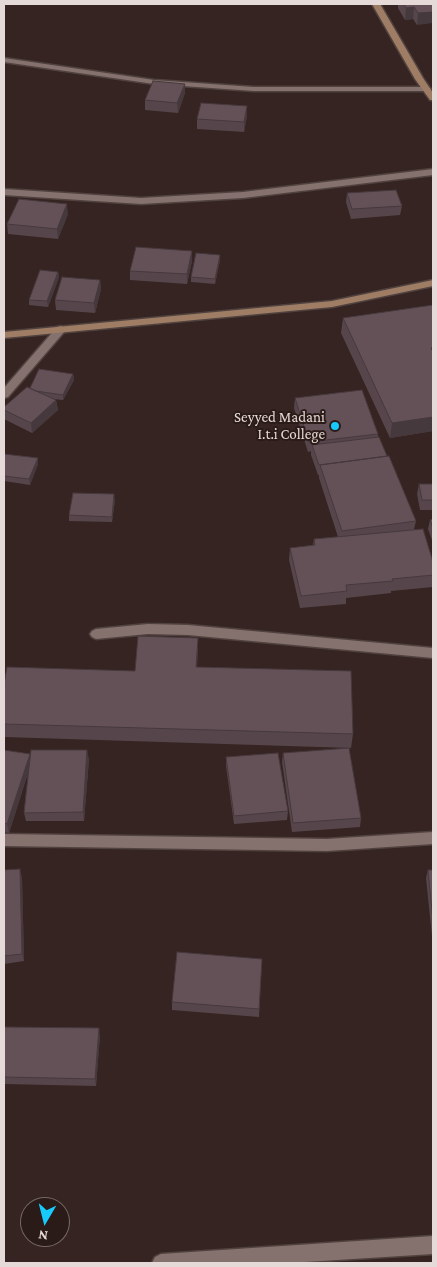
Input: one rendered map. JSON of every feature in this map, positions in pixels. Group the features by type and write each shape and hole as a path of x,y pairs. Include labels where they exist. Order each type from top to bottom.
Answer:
{"street":[{"path":"376,4 433,98"},
{"path":"4,60 154,82 234,88 427,90"},
{"path":"4,192 141,201 243,195 433,172"},
{"path":"4,335 332,304 433,283"},
{"path":"4,395 61,329"},
{"path":"96,634 148,630 188,630 433,653"},
{"path":"4,840 327,845 433,838"},
{"path":"161,1263 433,1245"}],"building":[{"path":"404,4 433,4 433,12 418,13 414,7 406,8"},
{"path":"153,81 185,84 177,103 145,100"},
{"path":"201,103 247,106 244,122 197,119"},
{"path":"396,190 402,206 352,209 347,193"},
{"path":"19,199 67,204 57,229 7,224"},
{"path":"136,247 192,251 187,274 130,271"},
{"path":"196,253 220,255 215,279 191,277"},
{"path":"40,270 58,272 47,301 29,300"},
{"path":"62,277 100,280 94,303 55,300"},
{"path":"433,305 433,347 431,348 433,352 433,417 392,423 343,318"},
{"path":"39,369 73,374 63,395 36,391 30,388"},
{"path":"27,387 56,400 31,423 4,410 4,407"},
{"name":"Seyyed Madani I.t.i College","path":"362,390 378,434 309,442 295,398"},
{"path":"379,437 387,456 319,465 312,445"},
{"path":"4,454 38,458 29,479 4,476"},
{"path":"389,456 416,521 342,531 320,465"},
{"path":"419,484 433,484 433,500 422,500"},
{"path":"73,493 114,494 112,517 69,515"},
{"path":"423,529 433,562 433,575 346,585 347,591 301,596 290,548 315,545 314,539"},
{"path":"138,636 198,638 196,667 351,671 353,734 4,724 4,685 7,667 135,671"},
{"path":"349,748 361,818 293,823 283,753"},
{"path":"4,750 30,754 7,824 4,823"},
{"path":"31,750 87,750 83,812 24,813"},
{"path":"278,753 288,811 234,816 226,757"},
{"path":"20,869 22,954 4,956 4,870"},
{"path":"428,870 433,870 433,921"},
{"path":"177,952 262,959 259,1009 172,1002"},
{"path":"4,1027 99,1028 95,1079 4,1077"}],"place":[{"name":"Seyyed Madani I.t.i College","path":"335,426"}]}
